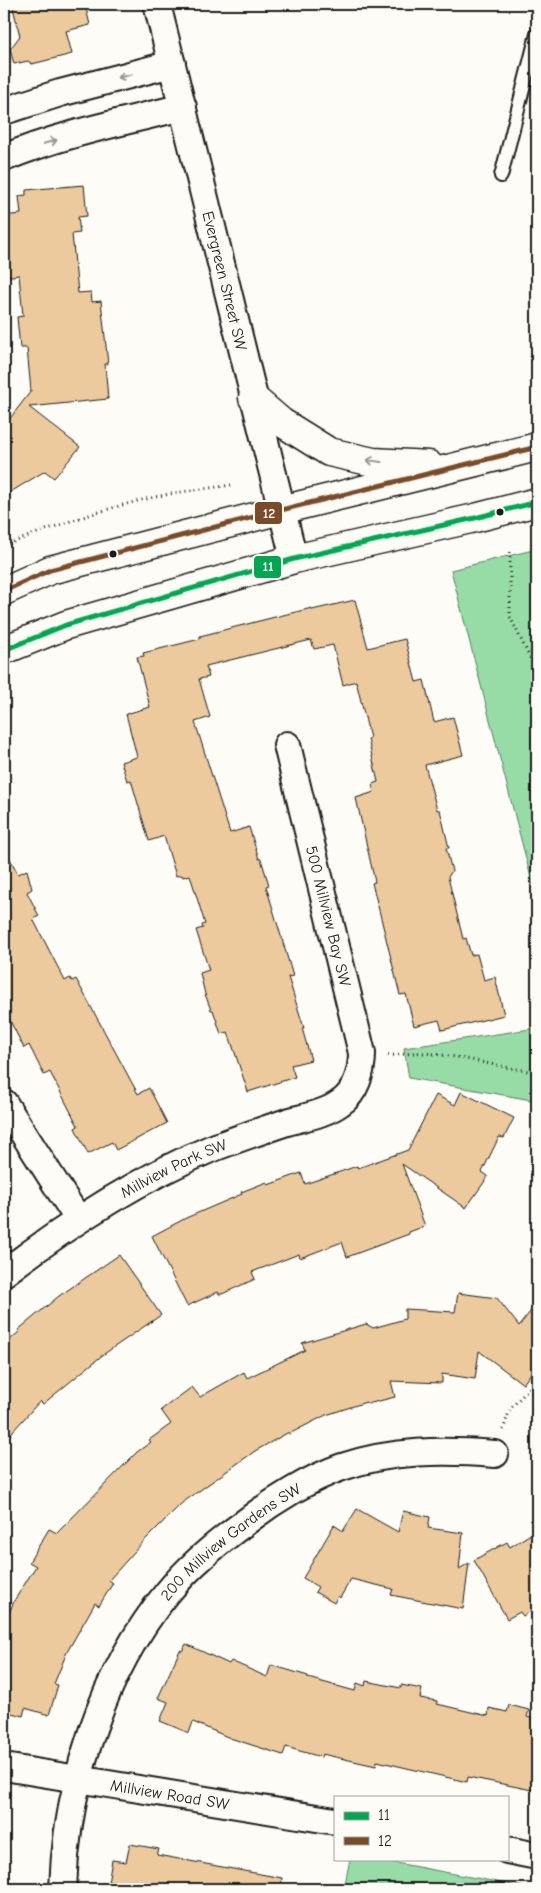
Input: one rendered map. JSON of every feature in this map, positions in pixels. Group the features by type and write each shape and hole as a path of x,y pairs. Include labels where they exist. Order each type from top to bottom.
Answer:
{"main road":[{"path":"253,398 281,422 329,452 373,462 458,467"},
{"path":"4,591 50,570 281,510 537,447"},
{"path":"4,650 66,625 294,559 537,502"}],"street":[{"name":"Evergreen Street SW","path":"157,4 294,559"},
{"path":"4,111 60,93 172,64"},
{"path":"4,158 25,149 88,131 183,108"},
{"name":"500 Millview Bay SW","path":"288,745 362,1053 360,1073 354,1087"},
{"name":"Millview Park SW","path":"4,1272 78,1219 155,1175 206,1151 252,1133 327,1110 341,1103 354,1087"},
{"path":"4,1103 78,1219"},
{"name":"200 Millview Gardens SW","path":"63,1889 69,1819 94,1729 112,1680 140,1630 168,1592 188,1570 220,1541 266,1506 341,1467 402,1453 454,1451 495,1454"},
{"name":"Millview Road SW","path":"4,1767 334,1821"},
{"path":"508,1850 537,1856"}],"lane":[{"path":"501,176 537,34"}],"path":[{"path":"4,546 49,528 173,493 231,485"},
{"path":"510,552 510,617 537,672"},
{"path":"362,1053 398,1056 421,1052 537,1072"},
{"path":"495,1454 510,1409 537,1380"}],"green space":[{"path":"537,549 537,901 451,570"},
{"path":"537,1028 537,1101 409,1078 404,1048"},
{"path":"350,1860 380,1860 534,1889 344,1889"}],"building":[{"path":"12,4 85,4 90,25 66,31 72,54 32,64 28,61 14,64 10,49 20,36"},
{"path":"84,185 87,216 78,217 80,233 72,234 78,293 91,292 92,302 101,301 108,364 105,364 108,399 29,407 80,447 54,478 45,471 4,496 4,426 31,391 27,348 20,348 17,317 23,316 19,275 4,277 4,216 21,214 19,196 26,195 26,190"},
{"path":"355,600 368,648 405,639 416,682 424,680 434,722 453,717 463,755 425,765 437,810 440,810 449,848 446,848 452,871 448,877 463,939 466,938 471,955 477,954 484,980 495,977 504,1015 442,1030 439,1020 414,1026 406,994 400,995 372,883 375,882 356,798 374,792 372,784 378,782 368,739 370,738 356,681 343,685 333,645 314,649 311,640 206,666 209,677 199,679 210,717 195,722 230,833 249,827 259,859 261,859 269,885 266,886 293,976 288,977 304,1028 302,1028 311,1060 291,1065 295,1077 248,1092 228,1032 221,1034 205,994 200,973 209,970 196,930 203,928 202,925 205,924 190,875 176,876 164,836 149,841 131,780 127,781 121,762 137,757 126,714 150,707 137,657 144,656 143,653 200,639 200,636 312,608 312,610"},
{"path":"4,847 18,874 27,870 32,889 27,892 39,916 33,919 65,981 70,978 72,981 76,979 138,1094 149,1088 167,1123 116,1150 112,1142 88,1154 75,1128 78,1126 50,1072 44,1075 29,1045 24,1048 4,1009"},
{"path":"461,1092 514,1118 504,1138 499,1137 482,1172 488,1176 487,1178 466,1208 402,1164 425,1226 409,1232 409,1234 347,1257 342,1242 300,1258 299,1254 252,1272 255,1279 222,1294 218,1292 187,1306 152,1236 186,1218 242,1194 241,1192 267,1182 268,1185 301,1173 305,1184 408,1150 436,1095 455,1105"},
{"path":"119,1255 161,1315 104,1354 43,1404 40,1401 4,1441 4,1345 20,1331 18,1330 59,1296"},
{"path":"458,1293 497,1298 519,1326 537,1303 537,1365 523,1384 479,1351 475,1379 442,1374 442,1383 391,1381 395,1397 367,1404 366,1402 326,1415 289,1434 289,1432 255,1451 182,1503 109,1580 113,1583 99,1606 95,1603 67,1652 54,1684 58,1685 49,1715 25,1708 23,1716 4,1711 4,1626 14,1601 36,1566 29,1562 49,1529 57,1533 137,1452 151,1442 149,1440 171,1424 161,1410 192,1387 200,1397 244,1372 247,1378 305,1350 302,1343 366,1324 373,1328 405,1319 405,1309 455,1312"},
{"path":"357,1509 398,1532 403,1511 430,1517 428,1528 463,1533 459,1569 469,1563 463,1609 391,1595 393,1589 351,1579 340,1598 338,1596 334,1603 315,1592 318,1587 303,1578 334,1525 343,1531"},
{"path":"537,1530 537,1607 523,1616 520,1612 507,1619 474,1560 507,1542 510,1547"},
{"path":"186,1644 229,1664 231,1661 267,1677 271,1665 355,1691 357,1683 365,1686 366,1681 401,1688 401,1685 422,1689 420,1698 488,1716 489,1708 507,1712 509,1705 529,1710 527,1717 537,1720 537,1791 468,1777 467,1782 377,1761 376,1766 322,1754 321,1757 286,1747 283,1755 230,1738 193,1722 189,1733 160,1721 168,1702 158,1698 180,1650 182,1651"},
{"path":"130,1844 159,1849 157,1855 282,1878 281,1889 107,1889 112,1860 126,1862"}],"transit line":[{"name":"12","path":"4,591 50,570 281,510 537,447"},
{"name":"11","path":"4,650 66,625 294,559 537,502"}]}
